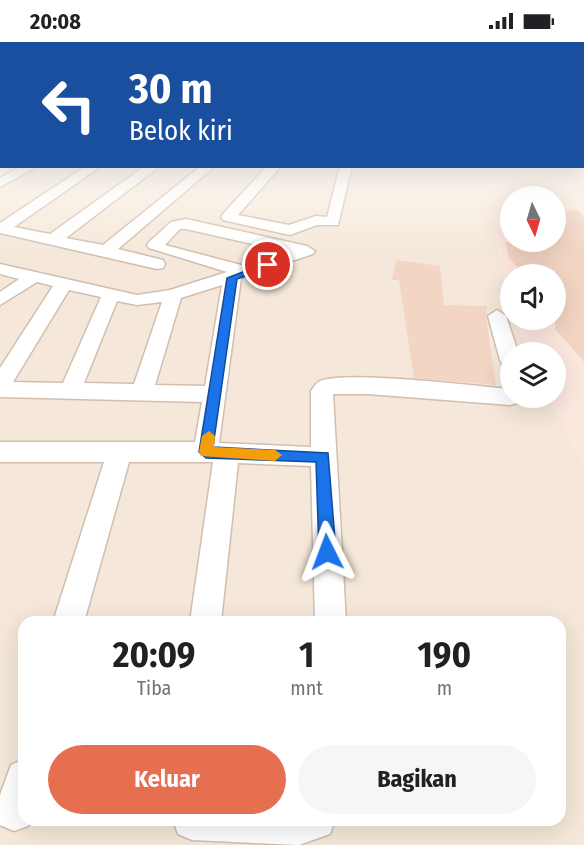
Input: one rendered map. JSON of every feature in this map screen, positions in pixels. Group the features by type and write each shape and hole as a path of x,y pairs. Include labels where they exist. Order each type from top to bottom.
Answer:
{"street":[{"path":"1,228 75,179"},
{"path":"51,241 135,179"},
{"path":"106,251 193,179"},
{"path":"263,179 228,217 290,230 316,220 333,222 343,179"},
{"path":"316,220 329,179"},
{"path":"0,269 110,296 137,300 172,295 240,275 307,251 186,224 176,225 154,244 159,248 240,275"},
{"path":"1,228 157,264"},
{"path":"205,616 217,453 216,394 240,275"},
{"path":"0,300 33,277"},
{"path":"63,285 0,387 216,394"},
{"path":"142,392 172,295"},
{"path":"70,391 110,296"},
{"path":"497,316 505,342"},
{"path":"331,616 322,391 327,387 378,387 500,396"},
{"path":"71,616 119,452"},
{"path":"3,457 119,452 323,457"},
{"path":"279,826 296,826"}],"shaded area":[{"path":"0,179 584,179 584,845 0,845"},
{"path":"584,203 584,466 554,408 566,408 566,342 523,342 517,330 566,330 566,264 501,264 490,212 500,211 500,252 566,252 566,205"}],"building":[{"path":"578,210 584,216 584,362 556,330 566,330 566,264 514,264 508,252 566,252 566,211"},
{"path":"396,260 440,266 444,305 487,306 486,317 496,385 414,378 399,280 392,280"}],"slow traffic":[{"path":"209,436 206,452 275,455"}],"route":[{"path":"268,265 232,278 206,452 323,457 327,552"}]}
